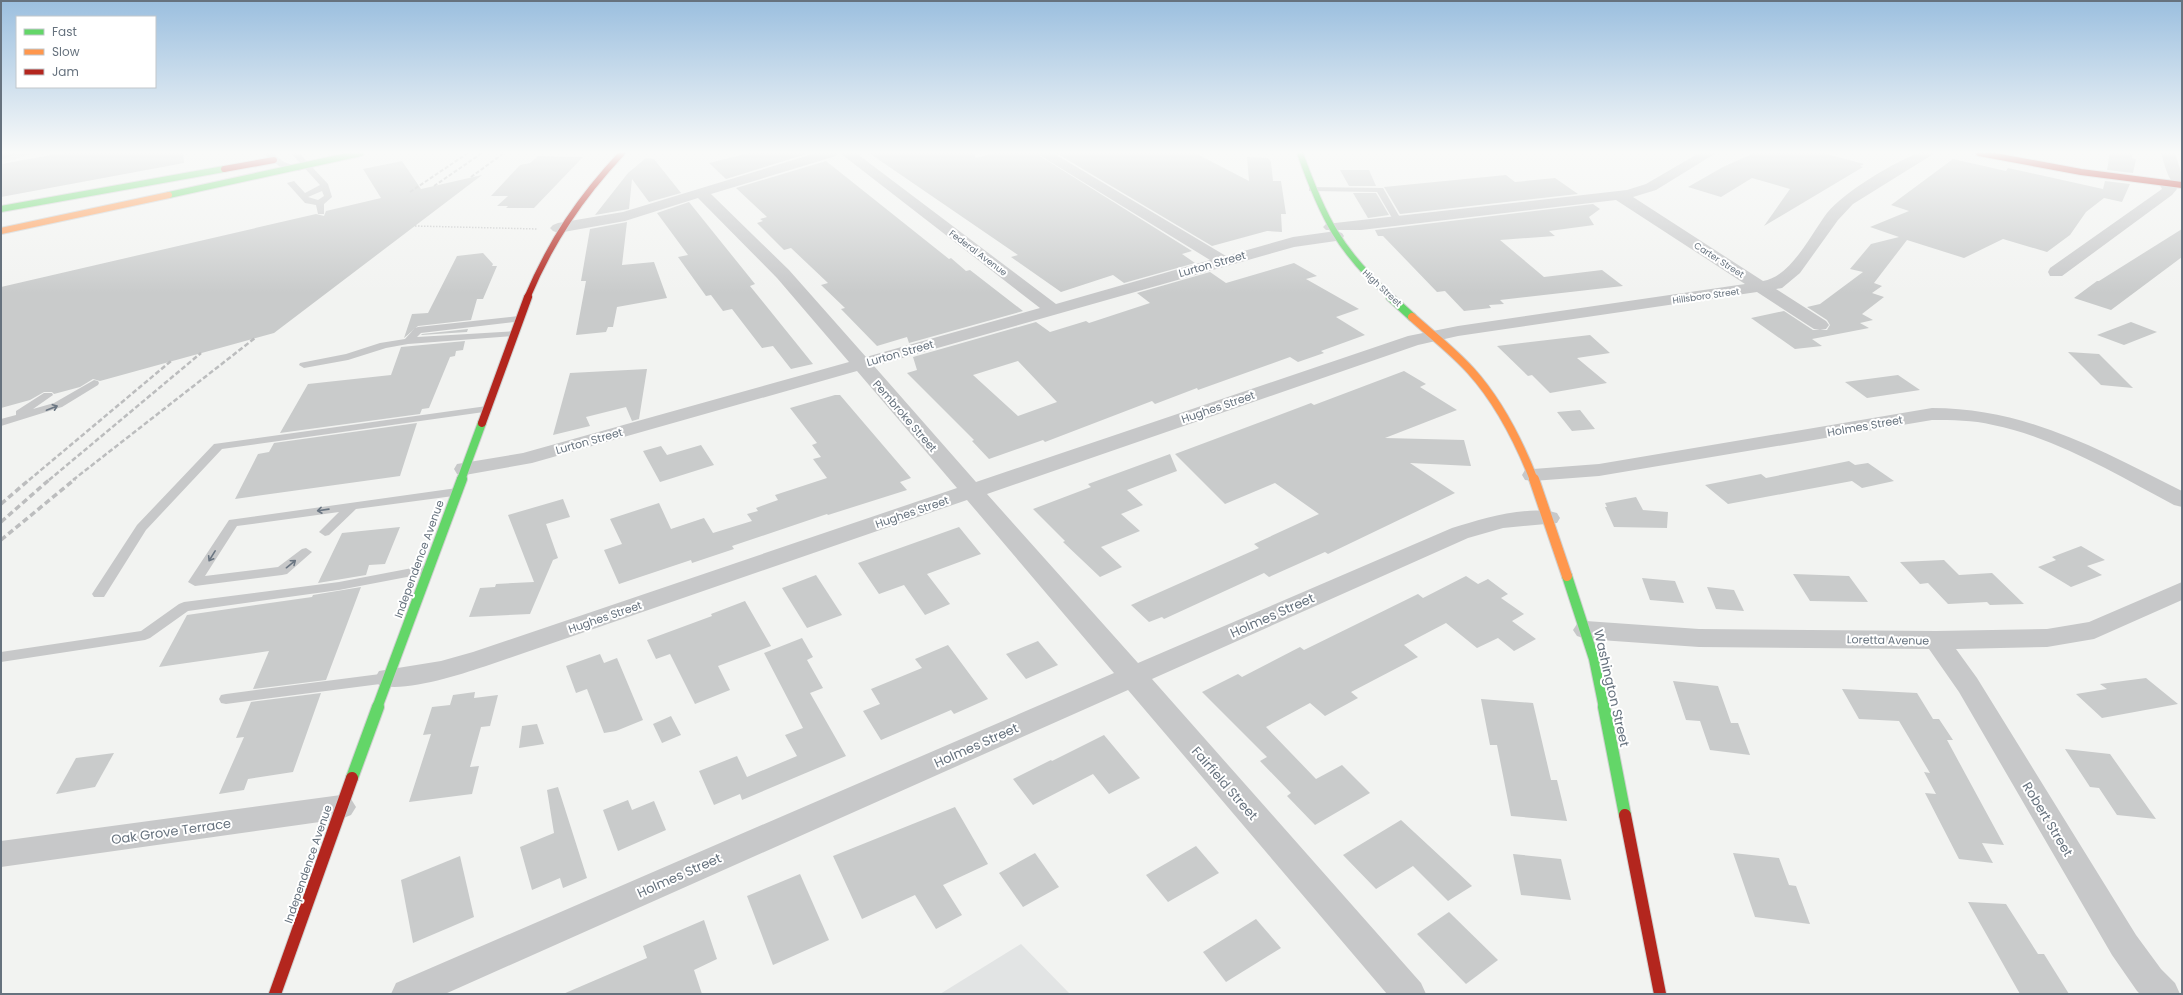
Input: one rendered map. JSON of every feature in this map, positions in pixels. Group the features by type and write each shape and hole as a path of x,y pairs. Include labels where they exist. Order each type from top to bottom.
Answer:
{"main road":[{"path":"1,209 54,199"},
{"path":"9,217 91,199"},
{"path":"1,231 146,199"},
{"name":"Independence Avenue","path":"275,994 341,807 536,274 558,228 579,199"},
{"name":"High Street","path":"1317,199 1333,231 1365,273 1476,377 1495,402"},
{"name":"Washington Street","path":"1495,402 1512,431 1534,475 1586,630 1594,659 1660,994"}],"street":[{"path":"558,228 610,220 679,199"},
{"name":"Pembroke Street","path":"708,199 775,265 1041,572"},
{"name":"Federal Avenue","path":"908,199 1052,309"},
{"path":"1120,199 1223,261"},
{"name":"Lurton Street","path":"465,469 525,459 1052,309 1333,231 1398,221 1581,199"},
{"name":"Carter Street","path":"1626,199 1820,325"},
{"name":"Hillsboro Street","path":"1433,336 1763,288 1785,279 1834,215 1850,199"},
{"path":"2056,272 2160,199"},
{"name":"Hughes Street","path":"388,678 441,670 480,660 1404,343 1433,336"},
{"name":"Holmes Street","path":"1534,475 1599,470 1932,414 1952,413 1987,417 2037,432 2111,464 2182,500"},
{"name":"Holmes Street","path":"408,994 1467,530 1516,518 1549,518"},
{"name":"Fairfield Street","path":"1041,572 1408,994"},
{"name":"Loretta Avenue","path":"1586,630 1693,638 1936,640 2022,639 2080,634 2118,621 2182,590"},
{"name":"Robert Street","path":"1936,640 1968,685 2124,945 2149,980 2163,994"},
{"name":"Oak Grove Terrace","path":"1,854 341,807"}],"lane":[{"path":"306,199 320,203 325,199"},
{"path":"1385,199 1398,221"},
{"path":"320,203 320,212"},
{"path":"408,341 418,330 520,320"},
{"path":"304,365 348,357 384,345 408,341 514,333"},
{"path":"1,423 58,405 94,383"},
{"path":"1,423 48,396"},
{"path":"99,594 141,528 218,446 486,409"},
{"path":"306,552 282,571 195,582 232,523 456,492"},
{"path":"325,532 352,506"},
{"path":"1,658 145,635 184,607 339,586 428,569"},
{"path":"226,700 388,678"}],"path":[{"path":"415,226 558,228"}],"shaded area":[{"path":"1021,944 1070,994 940,994"}],"building":[{"path":"375,199 450,199 274,333 100,381 93,379 80,387 54,394 52,392 44,392 30,400 1,408 1,287 316,214 324,216 326,211"},
{"path":"504,199 542,199 534,208 506,208 508,206 497,206"},
{"path":"607,199 630,199 629,209 595,215"},
{"path":"647,199 658,199 649,202"},
{"path":"748,199 874,199 949,259 951,258 966,271 970,270 1023,311 909,343 907,337 877,346 841,309 845,308 821,285 828,283 791,248 784,250 757,223 763,221 760,219 767,217"},
{"path":"937,199 1109,199 1192,251 1182,254 1195,263 1124,283 1113,275 1061,292 1011,257 1018,255"},
{"path":"1134,199 1284,199 1286,214 1281,214 1282,232 1267,231 1212,246"},
{"path":"1357,199 1380,199 1389,215 1368,218"},
{"path":"1391,199 1530,199 1400,214"},
{"path":"1783,199 1809,199 1764,226"},
{"path":"1899,199 2102,199 2086,212 2070,235 2047,252 2003,239 1964,258 1907,240 1874,283 1882,286 1872,293 1884,297 1862,314 1873,320 1860,323 1869,328 1812,339 1822,346 1795,349 1751,318 1784,311 1813,330 1827,330 1830,325 1827,320 1807,307 1820,304 1863,272 1850,269 1871,244 1899,237 1870,227 1909,211 1891,205"},
{"path":"2110,199 2123,199 2122,202"},
{"path":"689,202 755,284 750,286 813,364 791,369 773,346 762,348 732,309 723,311 711,295 706,296 678,257 688,255 657,213"},
{"path":"1593,204 1600,209 1589,217 1594,225 1549,231 1555,236 1500,240 1544,277 1602,270 1623,286 1500,300 1504,304 1489,305 1491,308 1464,311 1445,291 1437,292 1383,236 1378,236 1375,230"},
{"path":"627,222 622,265 654,262 667,298 617,307 613,327 608,327 606,332 576,335 586,281 581,281 590,229"},
{"path":"2182,229 2182,257 2111,310 2074,298 2097,281"},
{"path":"483,253 493,264 492,266 497,266 483,299 477,299 471,320 418,326 404,338 412,314 428,313 457,256"},
{"path":"1294,263 1317,276 1306,279 1359,309 1336,317 1365,335 1321,351 1324,353 1298,362 1290,357 1198,390 1197,388 1155,404 1152,401 1045,442 1043,440 989,459 972,441 974,440 907,373 917,370 913,357 1036,322 1050,332 1086,321 1089,323 1150,303 1137,293 1210,272 1226,283","holes":["1018,361 1057,402 1018,416 973,375"]},
{"path":"2131,322 2157,332 2124,345 2097,335"},
{"path":"468,329 467,332 421,335 422,334"},
{"path":"1590,335 1610,353 1577,358 1607,383 1550,393 1532,375 1528,376 1497,346"},
{"path":"465,341 463,350 456,351 455,356 450,357 429,408 422,409 420,414 280,433 308,384 391,375 401,347"},
{"path":"2068,352 2099,354 2133,388 2101,385"},
{"path":"647,369 639,419 632,421 626,407 586,417 590,426 553,435 570,373"},
{"path":"1404,371 1426,384 1420,387 1457,410 1385,438 1464,440 1471,466 1410,463 1455,493 1328,554 1325,552 1269,577 1264,573 1164,619 1162,617 1149,622 1131,605 1259,548 1254,544 1319,514 1275,483 1225,504 1175,454 1311,403 1314,405"},
{"path":"1898,375 1920,390 1867,398 1845,382"},
{"path":"835,395 840,395 911,478 900,482 907,490 828,515 827,514 732,546 734,549 692,563 691,560 619,584 604,550 622,544 610,519 659,503 671,529 704,518 713,533 752,521 747,514 758,511 756,508 778,500 775,495 827,478 813,459 821,457 812,445 817,443 790,408"},
{"path":"1580,410 1595,429 1572,431 1557,412"},
{"path":"417,423 400,476 235,499 258,454 269,452 274,443"},
{"path":"701,445 714,465 660,482 643,451 661,446 667,455"},
{"path":"1170,454 1177,471 1127,490 1143,505 1121,514 1140,531 1101,547 1122,567 1100,577 1063,542 1065,541 1033,509 1091,487 1088,484"},
{"path":"1849,461 1855,465 1868,463 1894,481 1862,488 1852,481 1728,504 1705,485 1761,474 1766,478"},
{"path":"1636,497 1643,510 1668,512 1667,528 1614,527 1605,507 1607,507 1605,503"},
{"path":"563,499 570,517 546,524 558,558 553,560 530,614 469,617 480,588 495,587 496,584 534,582 508,515"},
{"path":"400,527 385,564 369,565 366,575 318,583 342,533"},
{"path":"959,527 981,554 927,574 950,604 925,615 904,585 879,594 858,563"},
{"path":"2081,546 2105,560 2087,566 2102,575 2071,587 2038,567 2056,560 2052,557"},
{"path":"1944,560 1959,575 1992,573 2024,604 1990,605 1987,602 1948,604 1928,583 1920,584 1900,562"},
{"path":"1793,574 1849,576 1868,602 1810,601"},
{"path":"816,575 842,615 807,628 782,588"},
{"path":"1466,576 1478,584 1488,579 1508,594 1501,598 1524,614 1512,621 1536,639 1514,651 1498,638 1477,648 1446,623 1404,645 1418,657 1351,692 1358,698 1325,716 1310,703 1266,727 1316,779 1342,765 1370,793 1315,825 1287,796 1291,793 1260,761 1267,757 1202,692 1238,674 1242,677 1300,647 1304,650 1418,594 1423,598"},
{"path":"1642,578 1675,581 1684,603 1650,600"},
{"path":"361,587 326,680 253,689 269,651 159,667 187,615 312,597 313,595"},
{"path":"1707,587 1734,590 1744,611 1716,609"},
{"path":"745,601 771,646 718,666 730,690 695,704 670,654 656,659 647,640 712,616 711,614"},
{"path":"802,638 813,657 807,660 823,688 810,693 846,756 742,800 740,794 714,805 699,771 737,756 747,777 797,756 785,735 803,728 764,653"},
{"path":"1038,641 1058,665 1026,679 1006,654"},
{"path":"948,645 988,699 954,714 951,710 881,740 863,711 880,704 871,689 922,668 915,659"},
{"path":"600,654 604,663 617,658 643,720 616,731 604,733 587,689 576,693 566,666"},
{"path":"2146,678 2178,704 2102,718 2076,694 2107,689 2100,684"},
{"path":"1673,681 1718,686 1731,723 1738,723 1750,755 1710,750 1700,721 1686,720"},
{"path":"1842,689 1917,693 1933,719 1939,719 1953,740 1947,740 2004,845 1982,843 1993,863 1959,859 1925,793 1936,794 1924,772 1930,773 1899,721 1859,719"},
{"path":"475,692 474,698 498,695 490,726 481,727 470,767 479,766 472,794 409,802 431,734 423,735 432,707 450,705 453,695"},
{"path":"321,693 293,772 248,779 244,790 219,794 244,737 236,738 251,702"},
{"path":"1481,699 1533,703 1551,780 1557,780 1567,821 1511,816 1497,745 1490,745"},
{"path":"671,716 681,735 662,743 653,724"},
{"path":"537,724 544,744 519,748 522,726"},
{"path":"1104,735 1140,778 1109,794 1093,774 1033,805 1013,779 1051,760 1052,761"},
{"path":"2065,749 2110,754 2156,819 2117,815 2099,788 2090,787"},
{"path":"114,753 95,787 56,794 76,758"},
{"path":"558,787 587,878 563,888 560,878 532,890 520,847 554,833 547,790"},
{"path":"628,800 632,810 654,801 666,830 618,851 603,810"},
{"path":"955,807 988,864 943,885 962,915 936,929 915,895 862,919 833,856"},
{"path":"1401,820 1472,886 1448,901 1413,866 1376,889 1343,855"},
{"path":"1196,846 1219,873 1168,902 1146,875"},
{"path":"1035,853 1059,887 1023,907 999,873"},
{"path":"1733,853 1779,858 1789,885 1796,886 1810,924 1755,917"},
{"path":"1513,854 1561,859 1571,900 1521,895"},
{"path":"460,856 474,917 413,943 401,880"},
{"path":"800,874 829,940 773,965 747,896"},
{"path":"1968,902 2006,904 2038,954 2044,954 2069,994 2020,994"},
{"path":"1449,912 1498,960 1466,984 1417,934"},
{"path":"1256,919 1281,948 1226,982 1203,952"},
{"path":"704,920 717,959 694,970 702,994 563,994 647,958 643,946"}],"railway":[{"path":"73,480 255,338"},
{"path":"49,480 201,353"},
{"path":"29,480 171,361"},
{"path":"1,504 30,479"},
{"path":"1,522 50,479"},
{"path":"1,540 75,479"}],"traffic: fast":[{"path":"1,209 54,199"},
{"path":"1318,199 1331,227 1352,259 1412,317"},
{"path":"352,778 482,423"},
{"path":"1567,576 1594,659 1625,815"}],"traffic: slow":[{"path":"1,231 148,199"},
{"path":"1412,317 1470,370 1493,400 1520,448 1531,472 1567,576"}],"traffic: jam":[{"path":"482,423 521,314 536,279 552,245 581,199"},
{"path":"275,994 352,778"},
{"path":"1625,815 1660,994"}]}
